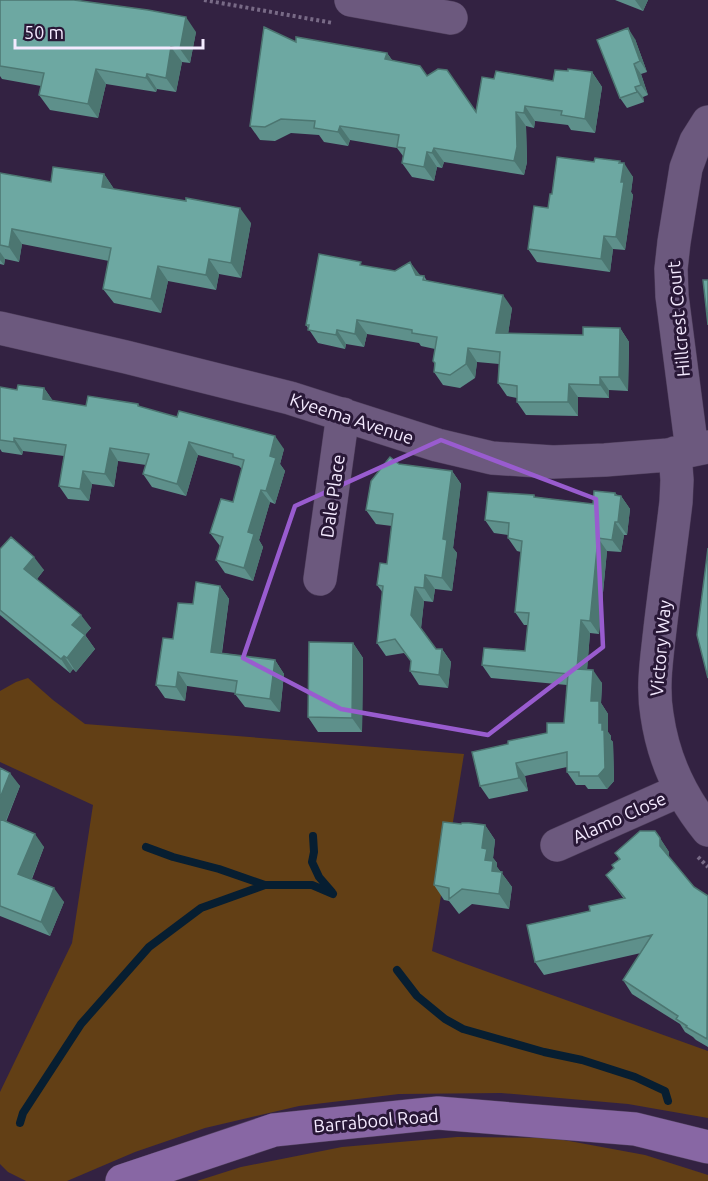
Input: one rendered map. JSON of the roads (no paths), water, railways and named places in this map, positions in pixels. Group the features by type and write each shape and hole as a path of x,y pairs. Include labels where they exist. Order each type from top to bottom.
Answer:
{"main road":[{"name":"Barrabool Road","path":"122,1181 274,1130 438,1113 635,1129 708,1148"}],"street":[{"path":"344,12 451,18"},
{"name":"Hillcrest Court","path":"691,443 672,289 671,259 686,168 696,141 708,122"},
{"name":"Kyeema Avenue","path":"0,328 290,398 436,445 492,458 553,462 625,459 691,443"},
{"name":"Dale Place","path":"320,579 343,414"},
{"name":"Victory Way","path":"691,443 677,480 657,657 655,695 656,714 664,750 681,790 708,830"},
{"name":"Alamo Close","path":"557,844 681,790"}],"waterway":[{"path":"313,836 312,862 319,877 332,892"},
{"path":"146,847 265,885"},
{"path":"20,1123 23,1113 81,1024 149,947 201,908 265,885 312,885 333,894"},
{"path":"397,970 417,996 445,1019 463,1029 544,1052 582,1060 635,1077 665,1091 668,1101"}]}
